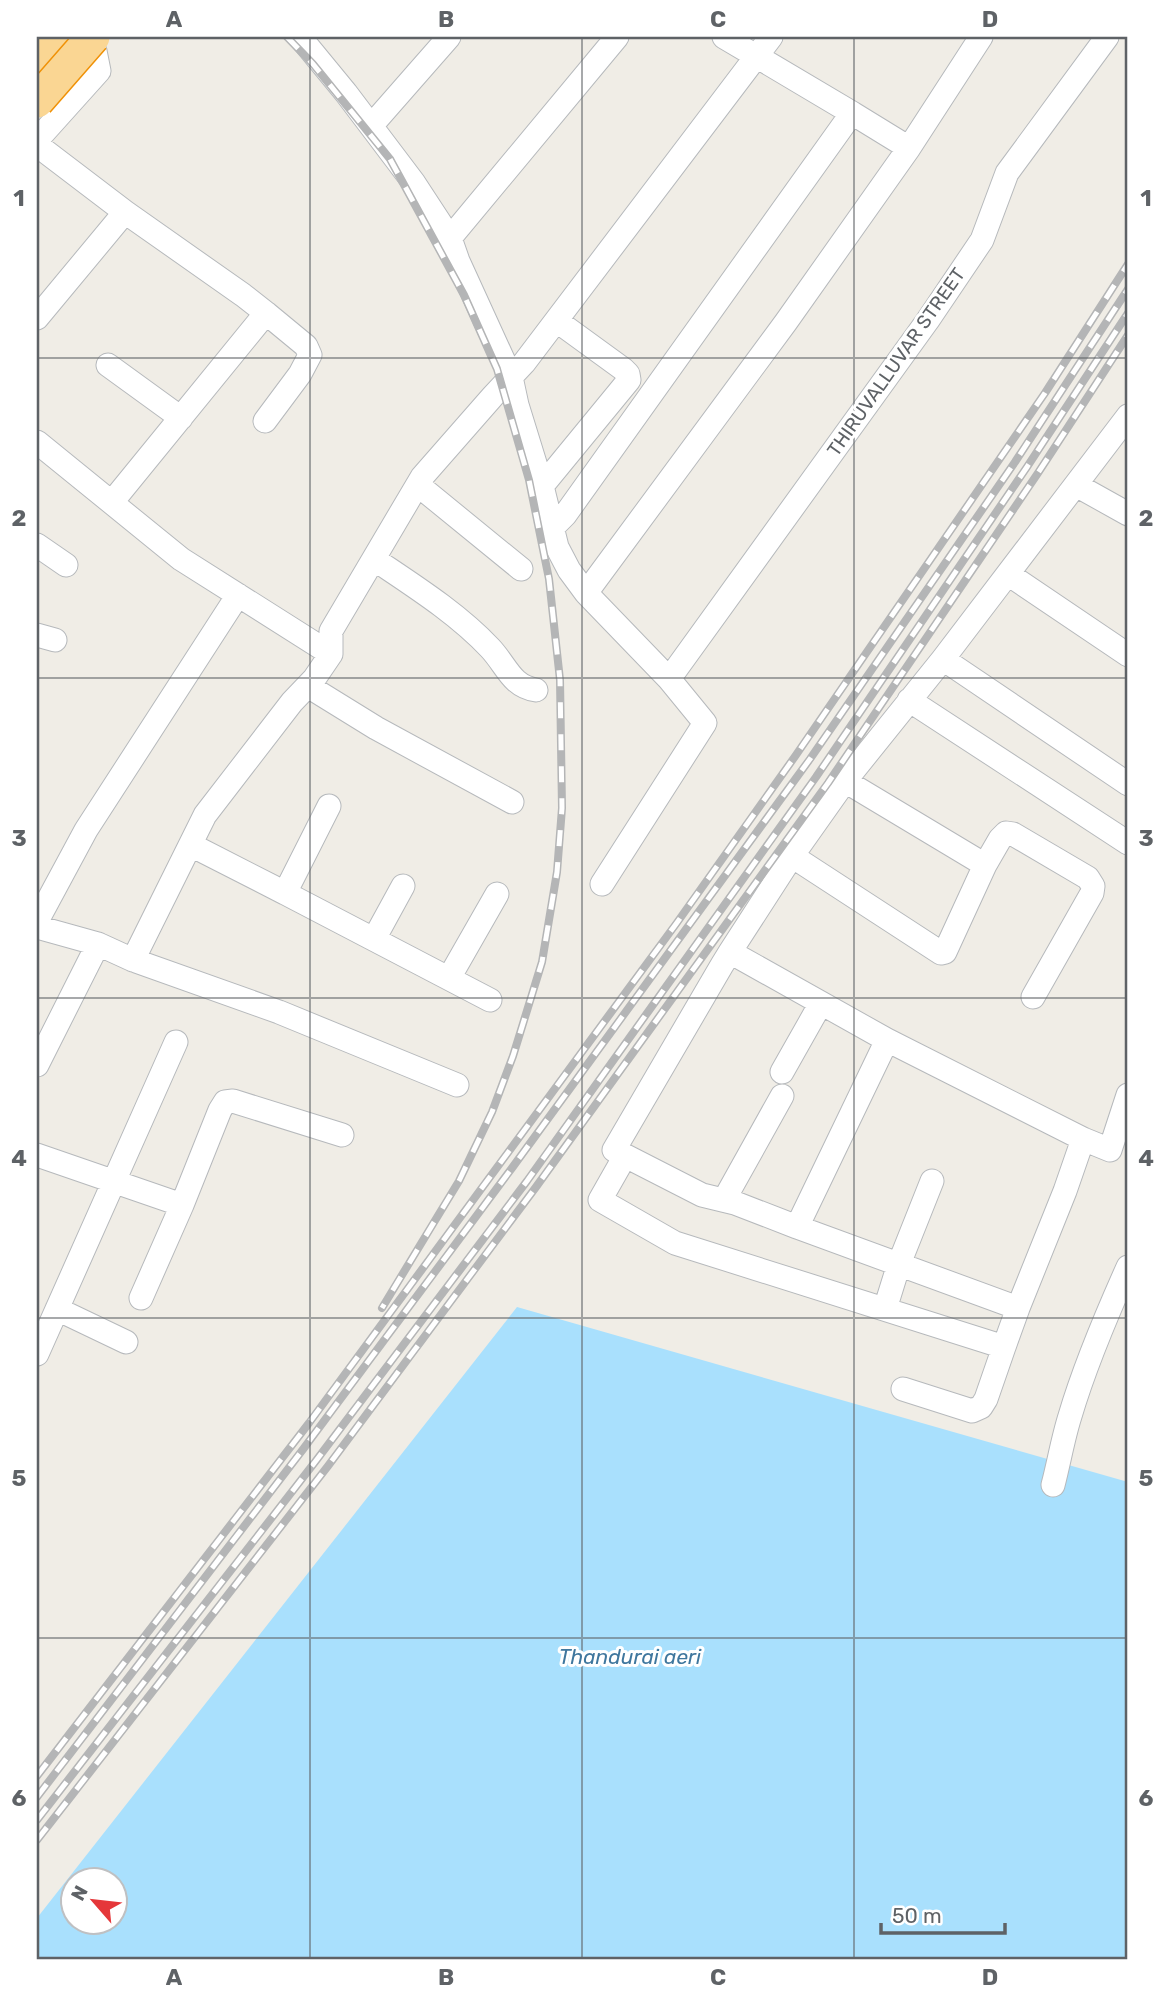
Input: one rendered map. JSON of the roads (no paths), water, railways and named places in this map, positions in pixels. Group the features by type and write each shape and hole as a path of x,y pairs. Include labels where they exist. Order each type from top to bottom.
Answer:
{"highway":[{"path":"37,58 55,37"},
{"path":"37,101 93,37"}],"street":[{"path":"37,140 99,71 95,51 81,37"},
{"path":"300,37 414,183 450,238 511,377 557,547 569,570 586,593 669,679 705,723 602,884"},
{"path":"371,126 449,37"},
{"path":"450,238 617,37"},
{"path":"724,37 909,148"},
{"path":"133,960 205,815 331,654 331,631 418,485 524,363 771,37"},
{"path":"586,593 786,322 909,148 981,37"},
{"name":"THIRUVALLUVAR STREET","path":"669,679 928,320 982,240 1007,173 1107,37"},
{"path":"553,527 565,515 852,113"},
{"path":"37,145 125,212 243,295 306,346 310,355 300,374 265,421"},
{"path":"37,318 125,212"},
{"path":"112,502 266,313"},
{"path":"542,486 629,380 624,369 556,321"},
{"path":"108,365 181,418"},
{"path":"1018,1308 736,1202 702,1195 614,1150 730,952 792,856 845,781 943,659 1128,416"},
{"path":"37,442 181,558 331,654"},
{"path":"418,485 521,569"},
{"path":"1076,485 1128,514"},
{"path":"37,545 66,565"},
{"path":"374,559 476,633 502,661 516,683 536,690"},
{"path":"1008,574 1128,655"},
{"path":"37,921 86,831 238,595"},
{"path":"943,659 1128,784"},
{"path":"307,686 376,728 512,802"},
{"path":"909,700 1128,843"},
{"path":"845,781 985,865"},
{"path":"285,894 329,806"},
{"path":"792,856 941,953 945,952 985,865 1000,839 1006,833 1013,834 1088,878 1093,886 1088,902 1033,997"},
{"path":"191,845 490,1000"},
{"path":"374,939 403,886"},
{"path":"449,978 497,894"},
{"path":"37,927 98,944 133,960 279,1012 457,1085"},
{"path":"37,1065 98,944"},
{"path":"730,952 887,1040 1083,1139 1119,1153 1128,1095"},
{"path":"782,1072 821,1003"},
{"path":"797,1227 887,1040"},
{"path":"37,1354 176,1042"},
{"path":"724,1200 782,1096"},
{"path":"141,1298 225,1102 233,1101 342,1135"},
{"path":"903,1389 972,1411 981,1408 1083,1139"},
{"path":"37,1155 182,1205"},
{"path":"625,1156 600,1200 675,1243 1004,1347"},
{"path":"885,1309 899,1264 932,1181"},
{"path":"1053,1485 1068,1419 1082,1378 1128,1268"},
{"path":"57,1309 127,1342"}],"water":[{"name":"Thandurai aeri","path":"517,1307 1128,1482 1128,1959 37,1959 37,1918 60,1889 60,1937 130,1937 130,1867 77,1867"}],"railway":[{"path":"287,37 313,64 390,159 464,295 497,369 529,480 549,579 560,680 562,808 557,872 542,962 513,1056 492,1112 459,1181 382,1308"},
{"path":"37,1776 309,1423 676,924 796,755 1045,393 1128,264"},
{"path":"37,1797 304,1448 810,759 1015,462 1128,289"},
{"path":"37,1820 315,1462 527,1181 816,777 1027,467 1128,313"},
{"path":"37,1840 328,1466 536,1187 828,783 1128,335"}]}
